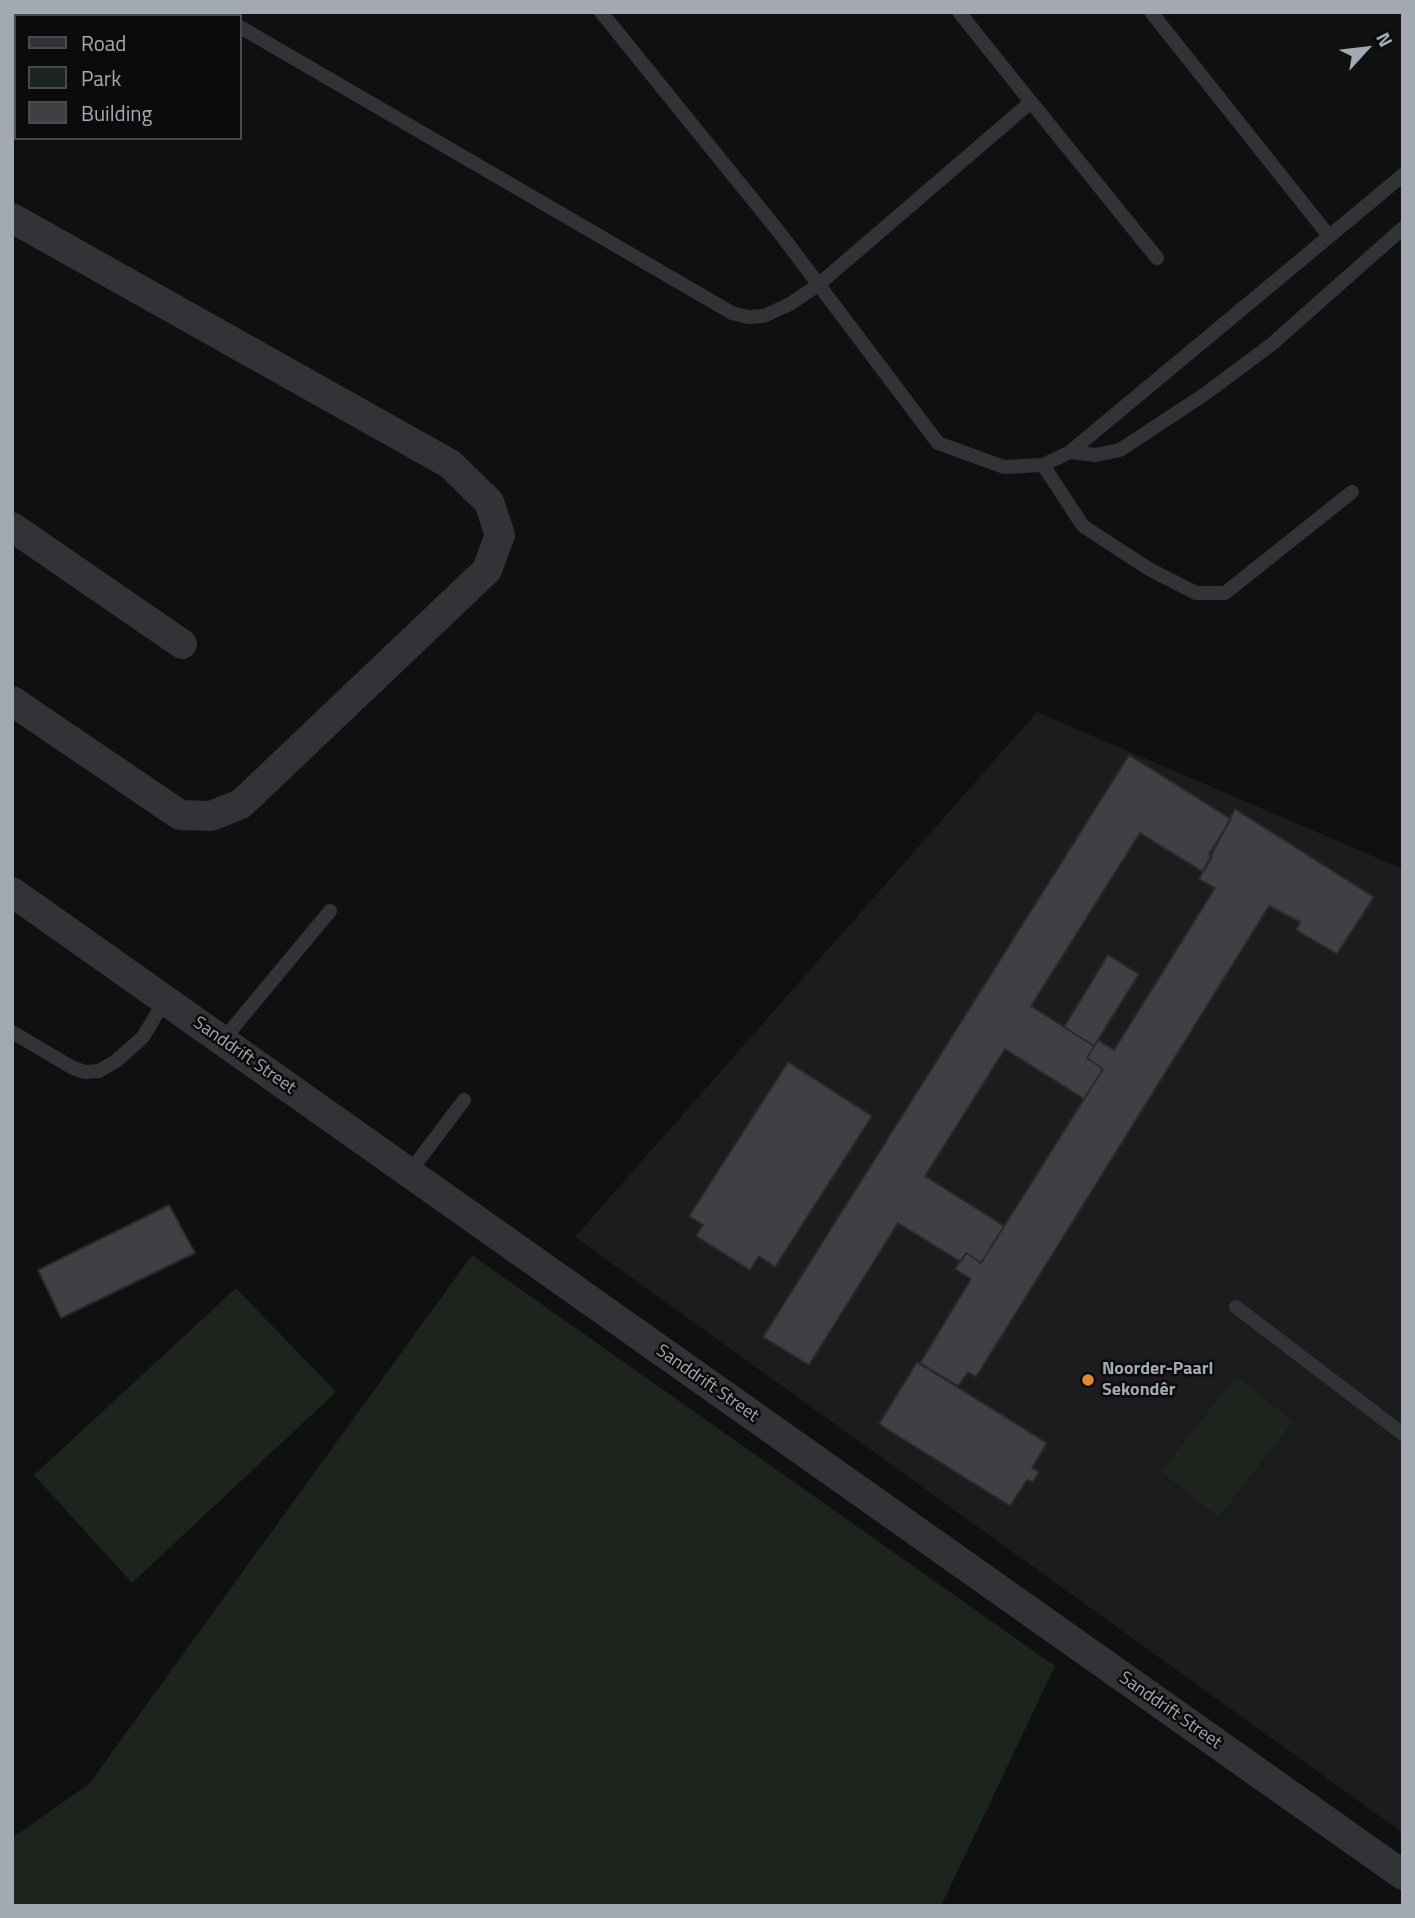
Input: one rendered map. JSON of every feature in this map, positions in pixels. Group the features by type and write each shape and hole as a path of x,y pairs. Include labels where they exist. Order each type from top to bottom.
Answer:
{"street":[{"path":"12,218 450,464 489,502 500,535 487,570 242,804 211,816 180,815 12,701"},
{"path":"12,527 182,644"},
{"name":"Sanddrift Street","path":"12,892 1403,1875"}],"lane":[{"path":"601,12 818,285 937,443 1004,467 1043,465 1070,452 1403,176"},
{"path":"959,12 1157,258"},
{"path":"1150,12 1329,236"},
{"path":"242,28 732,313 764,316 790,304 818,285 1031,102"},
{"path":"1070,452 1096,455 1120,450 1205,394 1272,344 1403,228"},
{"path":"1043,465 1083,526 1149,569 1196,593 1225,593 1352,492"},
{"path":"222,1041 330,911"},
{"path":"12,1032 73,1068 85,1072 99,1071 116,1061 143,1037 165,1000"},
{"path":"409,1173 464,1100"},
{"path":"1236,1307 1403,1434"}],"shaded area":[{"name":"Noorder-Paarl Sekondêr","path":"1037,712 1403,869 1403,1833 575,1237"}],"green space":[{"path":"472,1255 1055,1666 941,1906 12,1906 12,1838 89,1784"},
{"path":"236,1288 336,1392 132,1583 34,1475"},
{"path":"1236,1376 1293,1421 1219,1517 1161,1472"}],"building":[{"path":"1129,755 1231,819 1209,854 1212,857 1203,872 1140,833 1031,1006 1094,1046 1087,1058 1103,1069 1084,1099 1005,1049 925,1176 1004,1226 981,1263 966,1253 961,1262 898,1223 809,1365 763,1337"},
{"path":"1235,809 1374,897 1337,954 1296,930 1300,922 1269,906 976,1377 968,1372 958,1386 920,1363 971,1279 955,1269 966,1253 981,1263 1103,1069 1087,1058 1098,1040 1114,1050 1215,888 1199,879"},
{"path":"1108,955 1139,974 1094,1046 1064,1027"},
{"path":"788,1062 872,1116 775,1267 759,1256 750,1270 696,1236 703,1225 689,1216"},
{"path":"169,1205 195,1253 61,1318 38,1270"},
{"path":"917,1362 1047,1443 1032,1468 1039,1472 1033,1482 1027,1480 1010,1506 879,1424"}],"place":[{"name":"Noorder-Paarl Sekondêr","path":"1088,1380"}]}
